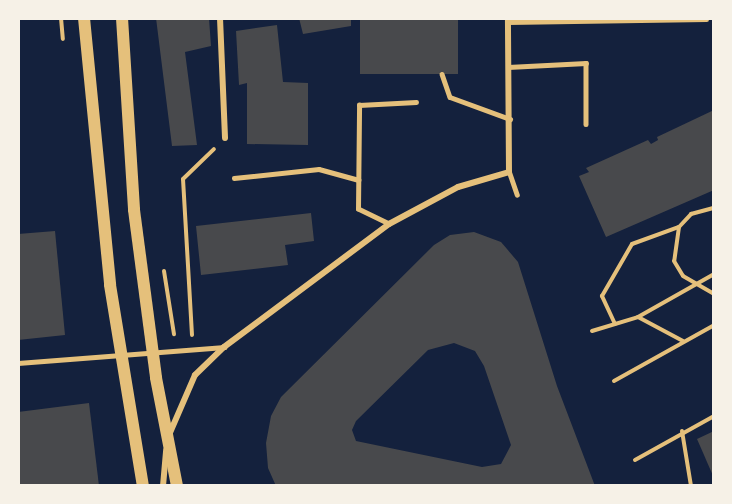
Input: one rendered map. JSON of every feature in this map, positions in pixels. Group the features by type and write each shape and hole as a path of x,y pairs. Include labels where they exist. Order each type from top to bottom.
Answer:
{"main road":[{"path":"84,18 110,285 143,486"},
{"path":"122,18 134,210 156,378 177,486"}],"street":[{"path":"220,18 225,138"},
{"path":"508,20 510,119 508,172 517,195"},
{"path":"163,486 166,442 195,375 224,347 389,224 458,188 508,172"}],"lane":[{"path":"508,20 706,19"},
{"path":"508,67 586,63 586,124"},
{"path":"442,74 450,97 510,119"},
{"path":"389,224 358,209 359,105 416,102"},
{"path":"234,178 319,170 359,180"},
{"path":"18,363 193,347 224,347"}],"path":[{"path":"193,347 183,179 225,138"},
{"path":"615,324 602,296 632,244 679,227 691,214 714,208"},
{"path":"679,227 674,261 683,276 714,294"},
{"path":"591,331 638,317 714,274"},
{"path":"638,317 684,341"},
{"path":"614,381 714,325"},
{"path":"635,460 682,431 714,416"},
{"path":"682,431 691,486"}],"building":[{"path":"156,18 209,18 211,46 185,52 197,145 172,146"},
{"path":"299,18 351,18 351,26 303,34"},
{"path":"360,18 458,18 458,74 360,74"},
{"path":"277,25 283,82 308,83 308,145 247,144 247,83 239,85 236,31"},
{"path":"714,110 714,190 606,237 579,176 589,172 586,168 648,140 651,144 658,140 657,137"},
{"path":"311,213 314,241 285,245 288,265 201,275 196,226"},
{"path":"55,231 65,335 18,340 18,234"},
{"path":"474,232 501,242 518,262 557,386 595,486 276,486 268,468 266,443 271,416 281,397 434,245 450,235","holes":["454,343 475,351 484,366 511,445 501,464 482,467 356,441 352,430 356,421 428,350"]},
{"path":"89,403 99,486 18,486 18,412"},
{"path":"714,431 714,478 697,439"}]}
